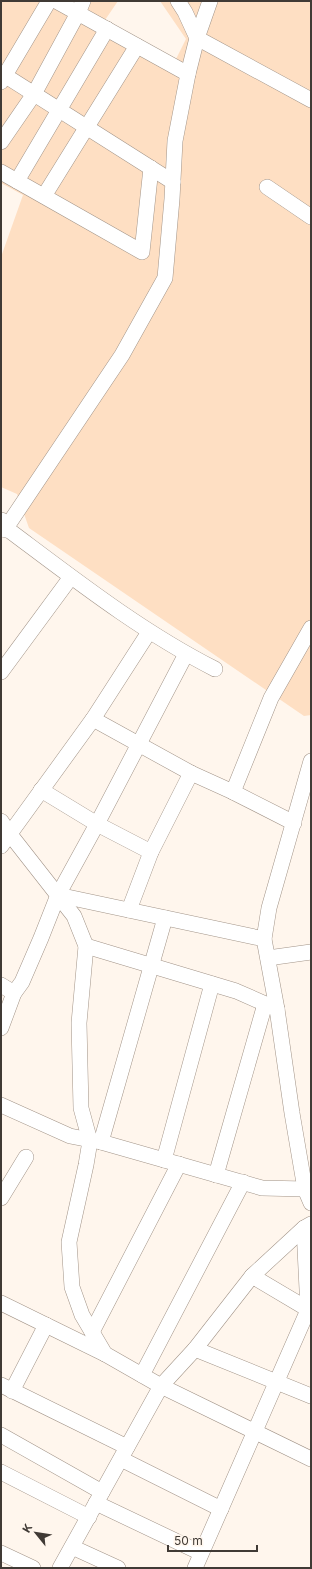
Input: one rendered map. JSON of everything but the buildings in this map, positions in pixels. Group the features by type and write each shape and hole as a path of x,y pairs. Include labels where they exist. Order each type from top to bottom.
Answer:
{"street":[{"path":"49,1 2,77 34,94 173,182"},
{"path":"56,1 80,7 107,29 188,74"},
{"path":"210,1 197,38 174,141 173,182 164,278 122,355 4,525 71,577 149,632 215,669"},
{"path":"184,5 197,38 311,100"},
{"path":"1,142 34,94 80,7"},
{"path":"17,181 107,29"},
{"path":"44,196 136,46"},
{"path":"1,172 142,252 151,168"},
{"path":"267,187 311,217"},
{"path":"1,672 71,577"},
{"path":"233,792 271,698 311,628"},
{"path":"5,840 93,719 149,632"},
{"path":"1,1028 14,993 22,982 58,895 140,745 186,654"},
{"path":"93,719 191,773 233,792 294,823"},
{"path":"311,761 269,908 264,939 268,958 271,1007 292,1113 304,1189 311,1203"},
{"path":"129,910 151,852 191,773"},
{"path":"42,790 98,824 151,852"},
{"path":"1,821 5,840 58,895 74,916 86,946 79,1030 81,1108 95,1141"},
{"path":"58,895 264,939"},
{"path":"105,1354 82,1315 72,1286 69,1242 86,1165 152,967 165,918"},
{"path":"86,946 236,991 271,1007"},
{"path":"268,958 311,952"},
{"path":"164,1160 212,984"},
{"path":"1,985 14,993"},
{"path":"216,1174 271,1007"},
{"path":"1,1105 70,1136 95,1141 262,1188 304,1189"},
{"path":"1,1198 26,1157"},
{"path":"92,1332 179,1164"},
{"path":"142,1375 243,1182"},
{"path":"60,1568 161,1386 195,1349 252,1276 307,1226"},
{"path":"195,1568 310,1310 307,1226"},
{"path":"252,1276 310,1310"},
{"path":"1,1303 105,1354 161,1386 311,1459"},
{"path":"46,1325 7,1388 221,1509"},
{"path":"195,1349 311,1396"},
{"path":"1,1435 99,1497 202,1553"},
{"path":"1,1472 89,1517"},
{"path":"72,1547 118,1568"},
{"path":"1,1553 33,1568"}],"shaded area":[{"path":"1,1 118,1 105,20 176,59 186,39 160,1 311,1 311,715 304,716 29,528 17,494 1,487 1,257 23,195 1,183"}]}
